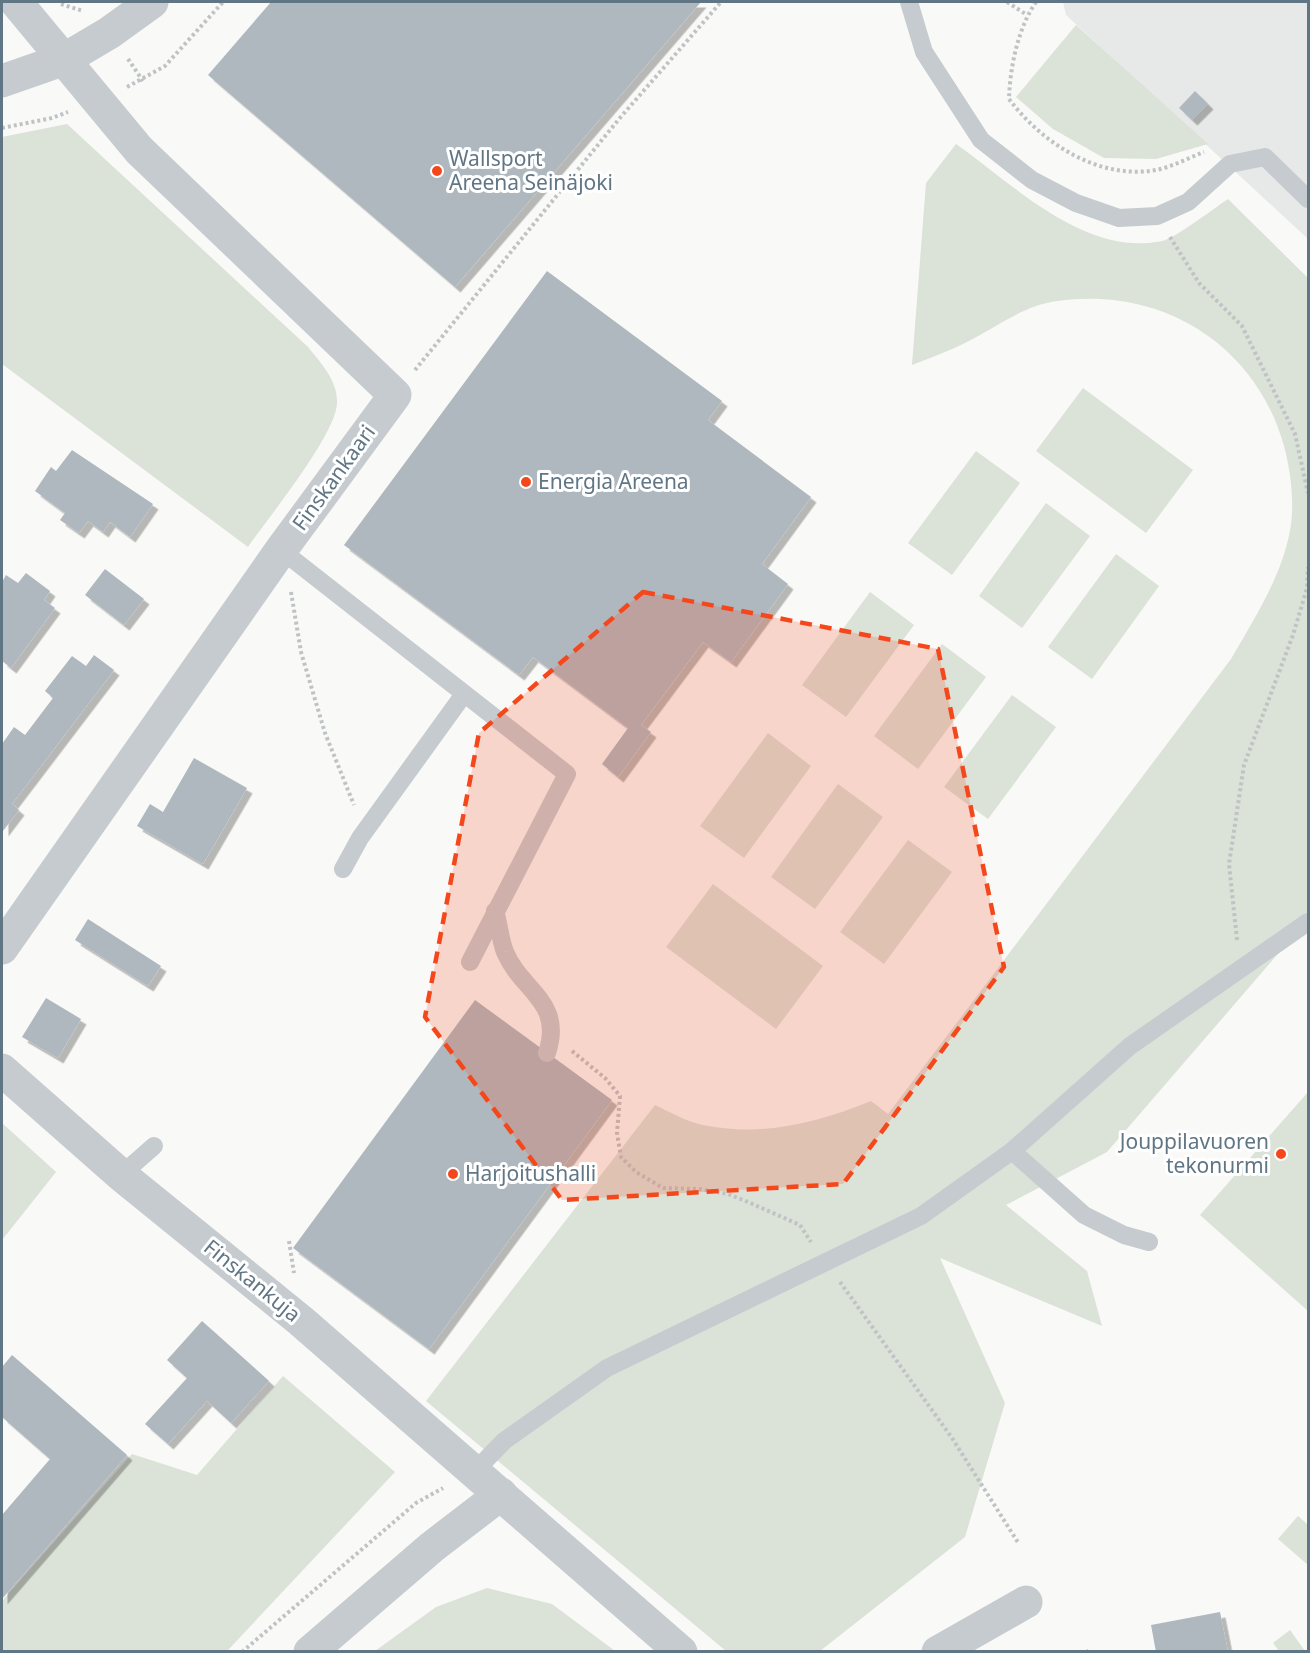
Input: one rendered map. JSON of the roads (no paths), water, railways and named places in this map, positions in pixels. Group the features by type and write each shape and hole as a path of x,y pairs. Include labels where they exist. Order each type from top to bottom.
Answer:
{"street":[{"path":"16,2 65,59"},
{"path":"2,81 65,59 109,33 152,2"},
{"name":"Finskankaari","path":"2,948 281,550 395,395 139,150 65,59"},
{"name":"Finskankuja","path":"2,1070 121,1175 302,1321 681,1652"},
{"path":"310,1652 432,1547 501,1494"},
{"path":"938,1652 1026,1602"}],"lane":[{"path":"909,2 924,52 981,140 1032,180 1076,203 1119,218 1157,216 1188,202 1230,164 1264,157 1308,199"},
{"path":"281,550 567,774 470,962"},
{"path":"343,869 360,838 464,694"},
{"path":"495,911 506,953 548,1011 553,1035 547,1053"},
{"path":"474,1472 504,1441 607,1368 921,1216 1012,1151 1131,1046 1308,922"},
{"path":"121,1175 154,1146"},
{"path":"1012,1151 1084,1215 1124,1234 1149,1242"}],"place":[{"name":"Wallsport Areena Seinäjoki","path":"437,171"},
{"name":"Energia Areena","path":"526,482"},
{"name":"Jouppilavuoren tekonurmi","path":"1281,1154"},
{"name":"Harjoitushalli","path":"453,1174"}]}
